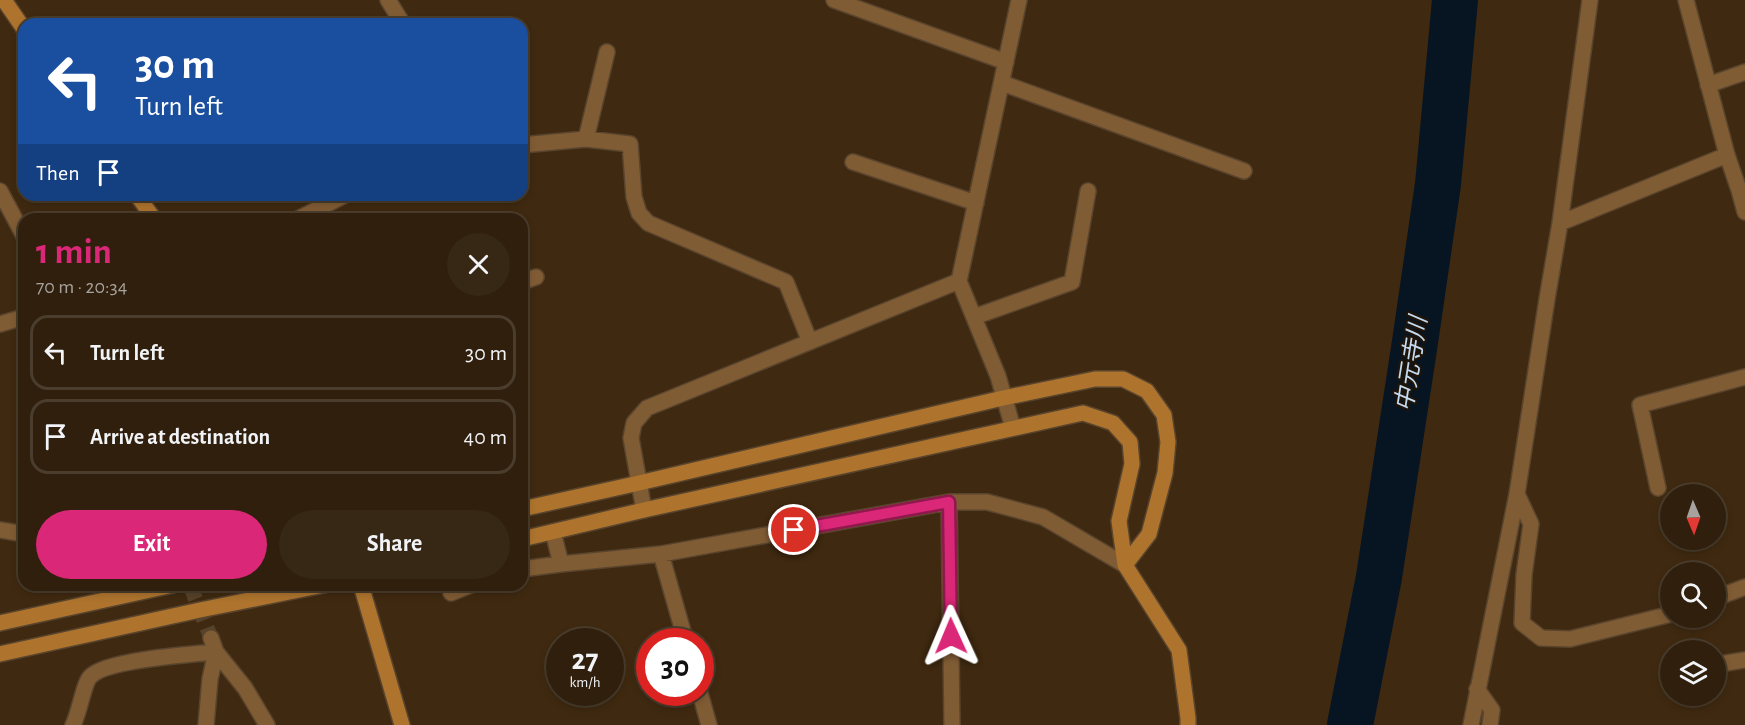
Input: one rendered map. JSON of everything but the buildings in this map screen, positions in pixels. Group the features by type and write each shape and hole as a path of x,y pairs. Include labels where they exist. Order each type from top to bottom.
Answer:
{"street":[{"path":"4,0 18,20"},
{"path":"388,0 399,18"},
{"path":"834,0 1006,62"},
{"path":"1013,428 998,376 959,281 1019,0"},
{"path":"1471,725 1517,494 1546,299 1560,223 1590,0"},
{"path":"1686,0 1727,155 1742,189 1745,212"},
{"path":"586,139 607,52"},
{"path":"1708,85 1745,72"},
{"path":"1002,83 1244,171"},
{"path":"528,144 586,139 630,144 634,196 639,213 648,223 786,282 810,342"},
{"path":"1560,223 1727,155"},
{"path":"853,162 976,203"},
{"path":"974,317 1072,282 1088,191"},
{"path":"0,192 18,225"},
{"path":"310,213 333,201"},
{"path":"644,510 631,438 634,423 647,408 959,281"},
{"path":"0,324 18,319"},
{"path":"1658,488 1640,405 1745,377"},
{"path":"528,507 1003,398 1095,380 1123,379 1147,391 1164,415 1168,442 1165,473 1149,534 1125,565"},
{"path":"528,538 1083,413 1113,423 1130,442 1132,464 1119,521 1125,565 1179,650 1188,725"},
{"path":"1517,494 1531,524 1524,575 1522,623 1541,638 1570,639 1660,617"},
{"path":"528,568 661,554 949,502 987,502 1042,517 1125,565"},
{"path":"949,502 952,725"},
{"path":"0,530 18,533"},
{"path":"553,532 561,564"},
{"path":"661,554 682,628"},
{"path":"1726,594 1745,587"},
{"path":"0,623 146,591"},
{"path":"0,654 294,591"},
{"path":"363,591 402,725"},
{"path":"451,593 456,591"},
{"path":"73,725 78,716 88,678 101,669 214,645"},
{"path":"206,725 214,645"},
{"path":"214,645 245,688 267,725"},
{"path":"1726,663 1745,660"},
{"path":"1478,689 1492,710 1490,725"},
{"path":"704,706 709,725"}],"waterway":[{"name":"中元寺川","path":"1350,725 1379,577 1438,184 1455,0"}],"tunnel":[{"path":"192,591 211,638"}],"route":[{"path":"794,530 949,502 951,636"}]}
